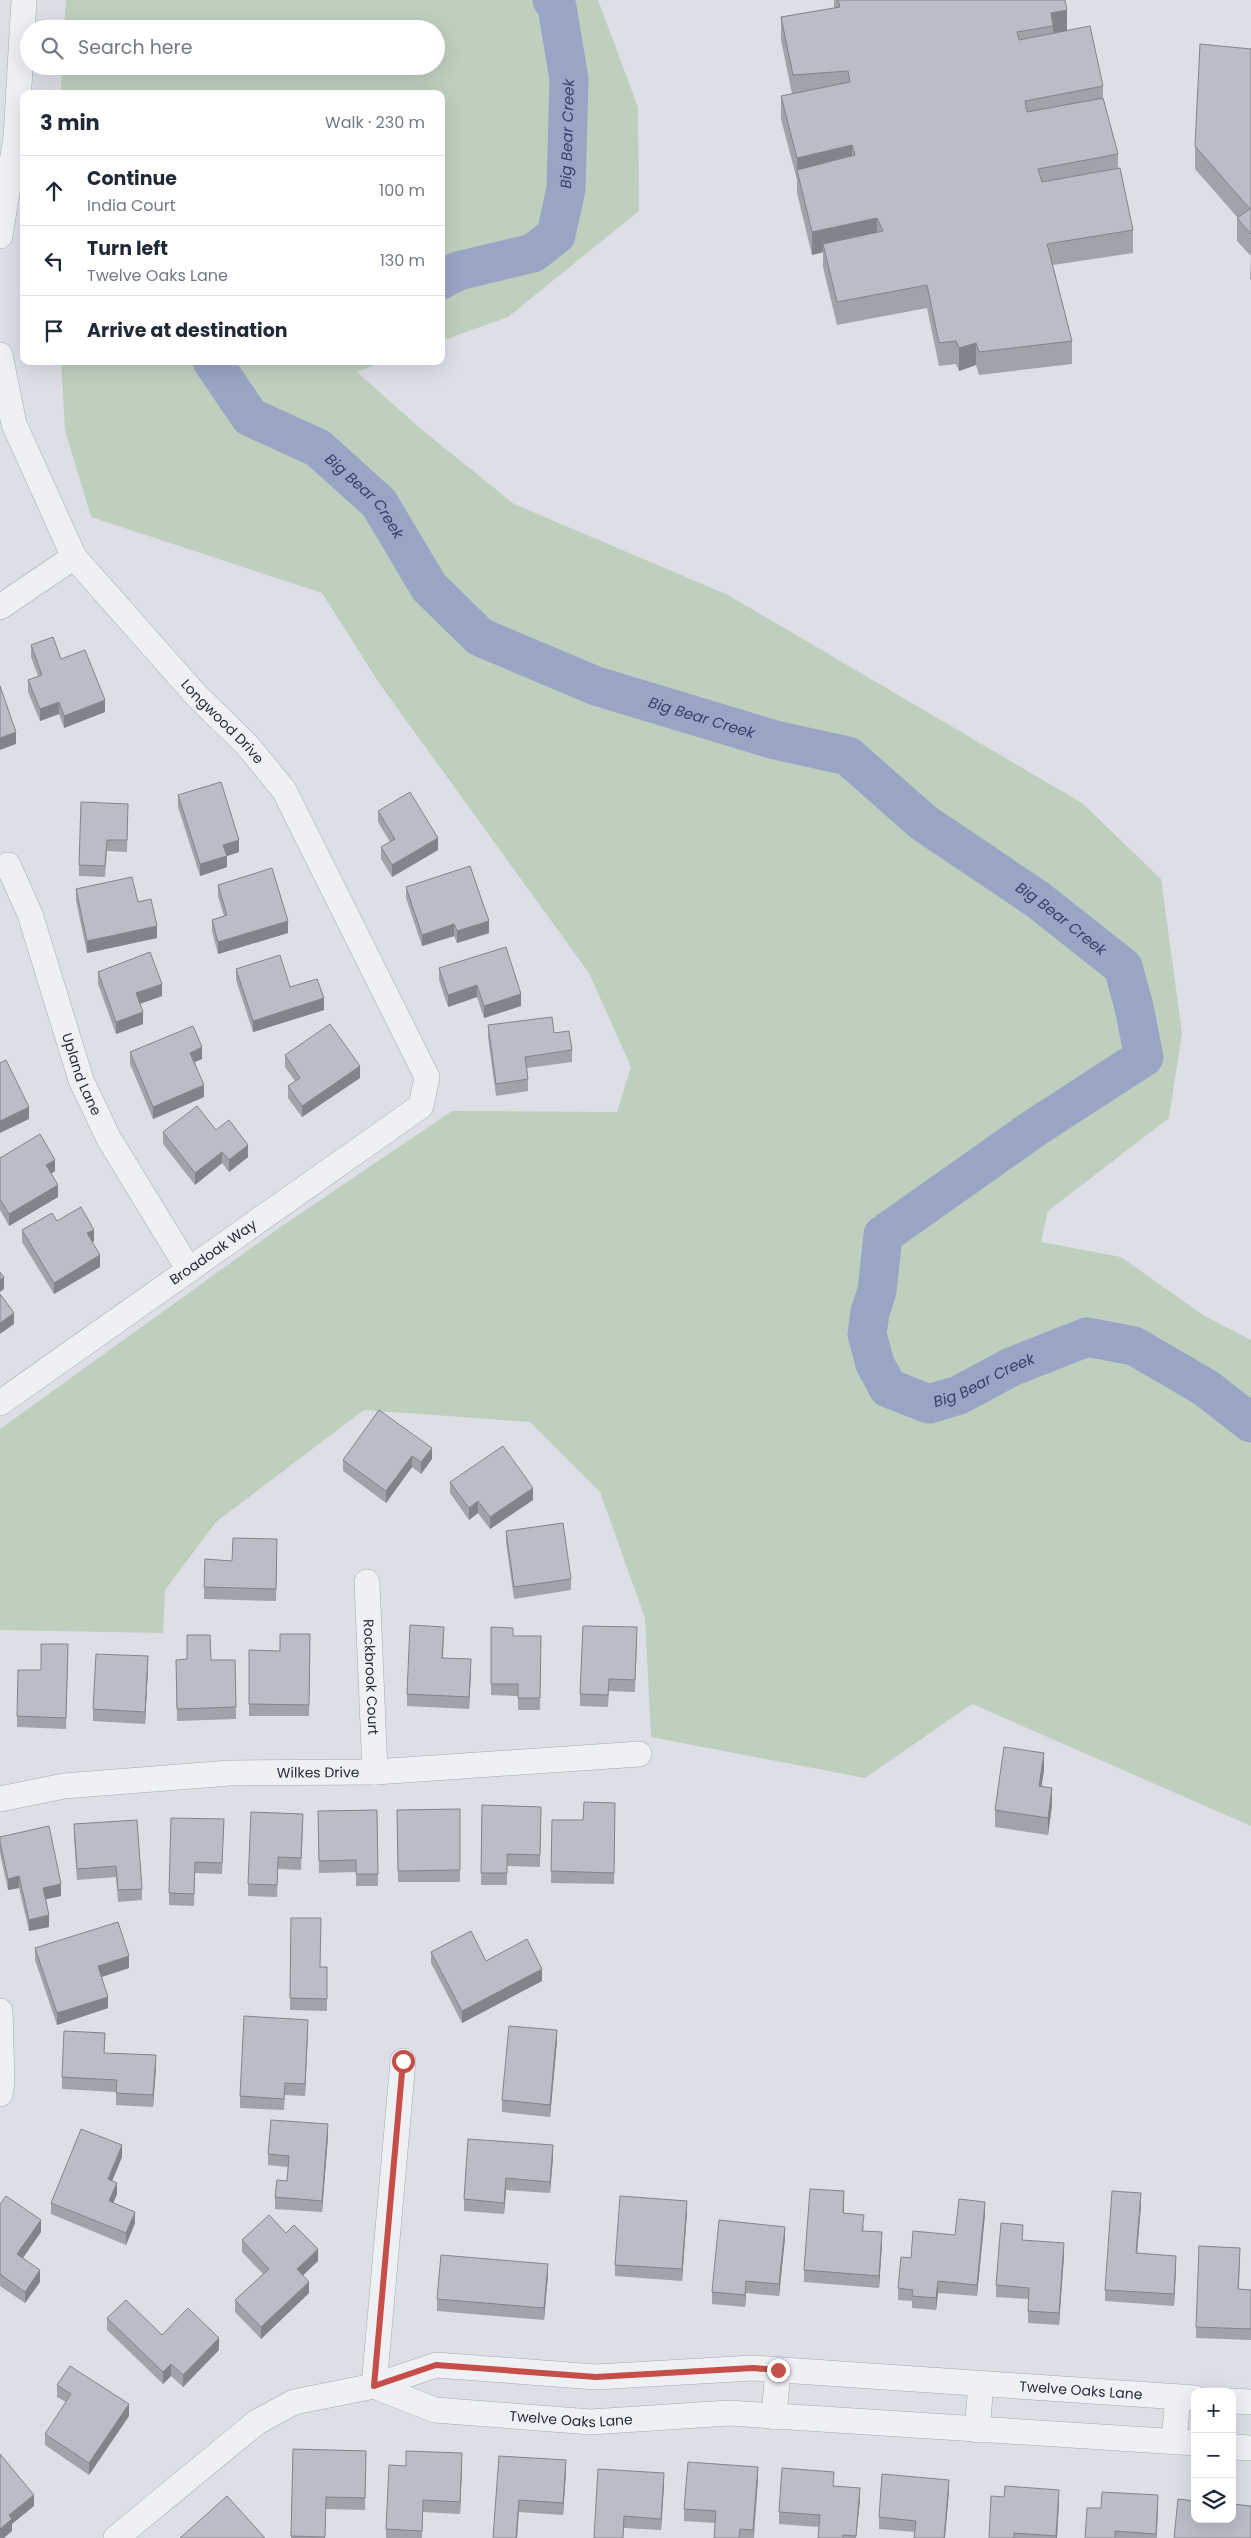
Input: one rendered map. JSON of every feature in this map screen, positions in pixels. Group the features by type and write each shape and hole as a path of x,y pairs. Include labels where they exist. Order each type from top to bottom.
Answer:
{"street":[{"path":"23,20 24,0"},
{"path":"0,236 16,137 20,68"},
{"name":"Longwood Drive","path":"0,355 14,424 74,558 196,695 247,745 284,790 427,1077 424,1100"},
{"path":"0,607 74,558"},
{"name":"Upland Lane","path":"8,865 30,914 81,1080 109,1139 189,1270"},
{"name":"Broadoak Way","path":"0,1403 421,1106 424,1100"},
{"name":"Rockbrook Court","path":"367,1582 375,1772"},
{"name":"Wilkes Drive","path":"0,1799 64,1786 230,1773 375,1772 639,1754"},
{"path":"0,2011 2,2083 0,2094"},
{"path":"374,2386 403,2061"},
{"name":"Twelve Oaks Lane","path":"116,2538 257,2422 294,2402 374,2386 436,2365 596,2377 753,2368 1186,2398 1184,2442 729,2413 591,2422 436,2410 374,2386"},
{"path":"774,2417 778,2370"},
{"path":"978,2430 981,2384"},
{"path":"1236,2401 1251,2402"},
{"path":"1236,2447 1251,2448"}],"green space":[{"path":"66,0 598,0 638,107 639,211 508,317 445,340 445,90 61,90 62,75 445,75 445,20 65,20"},
{"path":"61,365 375,365 357,372 421,429 514,504 728,595 1082,803 1161,879 1182,1033 1169,1118 1048,1211 1041,1242 1121,1257 1203,1315 1251,1340 1251,1826 972,1704 865,1778 651,1737 645,1618 600,1492 530,1422 364,1410 216,1522 165,1590 163,1633 0,1630 0,1429 279,1228 452,1111 617,1112 631,1067 589,973 379,683 322,593 91,517 65,430"}],"building":[{"path":"838,0 1065,0 1067,10 1051,13 1053,26 1017,32 1019,40 1090,26 1103,86 1025,101 1027,112 1103,98 1118,154 1038,169 1042,182 1120,168 1133,230 1047,244 1072,341 979,352 976,343 959,348 956,341 939,343 927,285 837,302 823,244 883,231 877,218 812,232 797,170 855,155 852,145 797,158 781,96 850,82 848,71 793,75 781,17 840,7"},
{"path":"1200,44 1251,49 1251,234 1237,218 1250,209 1195,146"},
{"path":"53,637 61,659 85,650 105,700 64,716 59,702 40,709 28,680 42,675 31,645"},
{"path":"0,686 16,732 0,738"},
{"path":"221,782 239,840 223,845 227,856 200,864 178,795"},
{"path":"410,792 438,838 392,865 381,847 395,839 378,811"},
{"path":"81,802 128,804 127,840 107,840 105,866 79,865"},
{"path":"470,866 489,921 457,931 454,924 422,935 406,887"},
{"path":"272,868 288,921 218,942 212,920 227,915 218,885"},
{"path":"132,877 138,902 151,899 157,926 87,941 76,889"},
{"path":"506,947 521,994 484,1006 477,985 448,995 439,968"},
{"path":"150,952 162,984 136,993 143,1012 116,1022 98,972"},
{"path":"280,955 290,987 317,979 324,998 253,1021 236,969"},
{"path":"552,1017 554,1033 569,1031 572,1050 525,1057 528,1079 496,1084 488,1025"},
{"path":"330,1024 360,1066 302,1106 288,1086 300,1078 285,1055"},
{"path":"193,1026 202,1047 190,1053 204,1085 153,1107 130,1052"},
{"path":"6,1060 29,1107 0,1121 0,1063"},
{"path":"197,1106 216,1130 229,1120 248,1145 229,1160 222,1152 195,1173 163,1132"},
{"path":"40,1134 55,1160 46,1165 58,1185 9,1214 0,1199 0,1158"},
{"path":"81,1207 94,1230 87,1233 100,1255 54,1283 22,1230 52,1213 57,1221"},
{"path":"0,1272 4,1277 0,1280"},
{"path":"0,1294 14,1313 0,1323"},
{"path":"379,1410 432,1448 421,1462 412,1456 386,1491 343,1460"},
{"path":"503,1446 533,1488 490,1517 478,1501 469,1508 450,1482"},
{"path":"563,1523 571,1579 514,1587 506,1531"},
{"path":"233,1538 277,1539 276,1589 204,1587 205,1559 232,1561"},
{"path":"410,1625 444,1627 442,1658 471,1659 469,1697 407,1694"},
{"path":"583,1626 637,1627 635,1680 609,1679 608,1695 580,1694"},
{"path":"491,1627 513,1628 513,1636 541,1636 540,1698 518,1698 518,1684 491,1684"},
{"path":"280,1634 310,1634 309,1705 249,1704 249,1650 280,1651"},
{"path":"187,1635 210,1635 211,1660 235,1660 236,1707 177,1709 176,1660 187,1659"},
{"path":"41,1644 68,1644 66,1718 17,1716 18,1670 41,1670"},
{"path":"96,1654 148,1656 145,1712 93,1709"},
{"path":"1004,1747 1044,1753 1039,1786 1052,1788 1048,1818 995,1810"},
{"path":"584,1802 615,1803 614,1873 551,1871 552,1820 583,1820"},
{"path":"482,1805 541,1807 540,1855 507,1854 507,1873 481,1873"},
{"path":"460,1809 460,1870 398,1871 397,1810"},
{"path":"377,1810 378,1874 356,1874 356,1860 319,1861 318,1811"},
{"path":"251,1812 303,1814 301,1858 278,1857 277,1885 248,1884"},
{"path":"171,1818 224,1819 222,1863 195,1862 194,1894 169,1893"},
{"path":"137,1820 142,1889 118,1890 116,1866 77,1869 74,1824"},
{"path":"49,1826 61,1884 43,1888 49,1915 29,1920 19,1876 8,1879 0,1837"},
{"path":"291,1918 321,1918 320,1967 327,1967 327,1999 290,1998"},
{"path":"118,1922 129,1956 98,1966 108,1997 57,2013 35,1948"},
{"path":"471,1931 486,1961 527,1939 542,1969 462,2011 431,1952"},
{"path":"244,2016 308,2020 305,2084 285,2083 284,2099 240,2096"},
{"path":"509,2026 557,2030 550,2105 502,2100"},
{"path":"64,2031 105,2033 104,2053 156,2055 153,2095 116,2093 117,2080 62,2077"},
{"path":"271,2120 328,2124 322,2201 275,2197 277,2180 287,2181 289,2156 268,2154"},
{"path":"81,2129 122,2145 108,2179 117,2183 109,2201 135,2212 126,2233 51,2203"},
{"path":"468,2139 553,2145 550,2182 506,2178 504,2203 464,2199"},
{"path":"810,2189 844,2191 843,2213 864,2215 862,2231 882,2232 879,2276 804,2270"},
{"path":"1112,2191 1141,2193 1136,2253 1176,2256 1174,2294 1105,2290"},
{"path":"6,2196 41,2220 17,2254 40,2270 25,2292 0,2274 0,2204"},
{"path":"620,2196 687,2201 682,2269 615,2265"},
{"path":"959,2199 985,2202 977,2285 938,2281 936,2298 912,2296 913,2290 898,2288 901,2257 911,2258 913,2231 955,2235"},
{"path":"269,2215 286,2233 294,2225 318,2249 297,2269 309,2282 261,2327 235,2300 269,2269 242,2240"},
{"path":"719,2220 785,2227 779,2284 746,2281 745,2295 712,2292"},
{"path":"1001,2223 1023,2225 1022,2240 1064,2243 1059,2313 1028,2311 1029,2288 996,2285"},
{"path":"1199,2246 1240,2248 1238,2289 1251,2290 1251,2329 1196,2327"},
{"path":"441,2255 548,2264 544,2308 437,2299"},
{"path":"126,2300 162,2335 188,2308 219,2338 183,2375 171,2364 163,2372 107,2318"},
{"path":"70,2366 129,2404 89,2463 45,2434 71,2394 57,2385"},
{"path":"293,2449 366,2451 365,2498 326,2497 325,2537 291,2536"},
{"path":"406,2451 462,2453 460,2502 423,2500 422,2531 386,2529 389,2465 406,2466"},
{"path":"0,2454 34,2495 9,2515 12,2519 0,2529"},
{"path":"499,2456 566,2460 563,2503 519,2500 516,2538 493,2538"},
{"path":"688,2462 758,2467 753,2530 740,2529 739,2538 714,2538 716,2511 684,2509"},
{"path":"782,2468 834,2472 833,2486 860,2488 856,2536 843,2535 843,2538 818,2538 820,2515 779,2512"},
{"path":"598,2469 664,2473 661,2519 624,2516 623,2538 594,2538"},
{"path":"882,2474 949,2480 944,2538 914,2538 916,2521 879,2517"},
{"path":"1005,2486 1059,2490 1056,2536 1014,2533 1014,2538 989,2538 991,2496 1004,2497"},
{"path":"1102,2492 1158,2495 1156,2534 1115,2531 1115,2538 1085,2538 1087,2508 1101,2508"},
{"path":"227,2496 265,2538 180,2538"},
{"path":"1178,2499 1191,2501 1191,2523 1236,2523 1236,2504 1251,2506 1251,2538 1174,2538"}],"waterway":[{"name":"Big Bear Creek","path":"445,278 458,271 533,253 556,235 566,189 569,79 557,7 552,0"},
{"name":"Big Bear Creek","path":"215,365 250,417 318,448 379,503 429,587 480,637 596,686 775,740 848,756 924,823 1037,899 1123,967 1134,1007 1144,1057 1033,1129 883,1235 877,1291 870,1312 867,1334 875,1364 888,1388 929,1404 959,1395 1011,1367 1087,1337 1134,1346 1206,1388 1251,1423"}],"route":[{"path":"403,2061 374,2386 436,2365 596,2377 753,2368 778,2370"}]}
